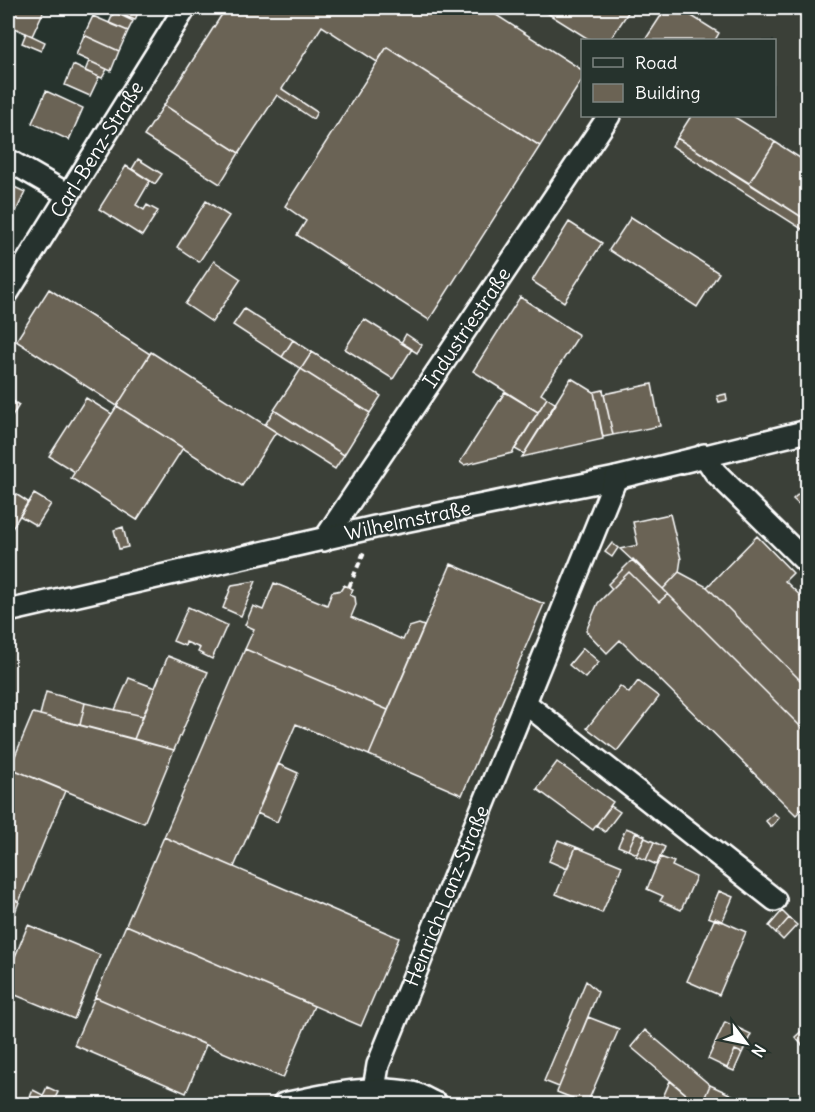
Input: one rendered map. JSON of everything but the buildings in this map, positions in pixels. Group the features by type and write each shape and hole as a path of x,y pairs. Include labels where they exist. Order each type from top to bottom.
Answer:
{"street":[{"name":"Carl-Benz-Straße","path":"8,292 185,8"},
{"name":"Industriestraße","path":"324,540 608,117"},
{"path":"8,160 67,194"},
{"name":"Wilhelmstraße","path":"8,611 375,527 616,478 807,431"},
{"path":"704,455 715,472 807,564"},
{"name":"Heinrich-Lanz-Straße","path":"374,1089 378,1065 616,478"},
{"path":"525,703 775,900"},
{"path":"284,1104 324,1095 374,1089 413,1093 437,1104"}],"path":[{"path":"349,587 375,527"}],"shaded area":[{"path":"197,8 807,8 807,1104 8,1104 8,313 74,195"}]}
